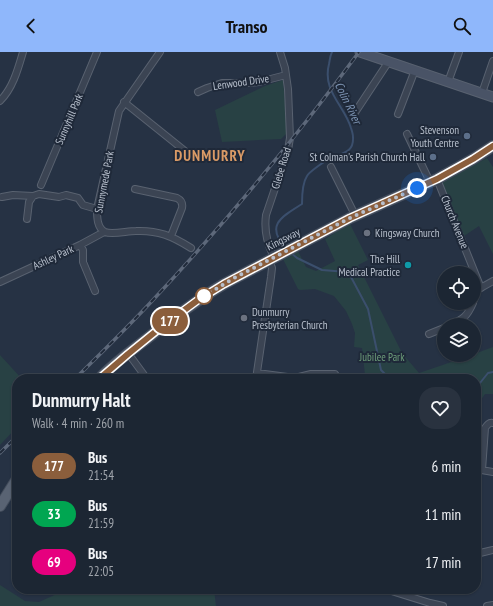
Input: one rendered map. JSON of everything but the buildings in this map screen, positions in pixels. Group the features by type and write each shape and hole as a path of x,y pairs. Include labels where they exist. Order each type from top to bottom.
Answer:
{"main road":[{"name":"Kingsway","path":"105,374 128,354 207,294 236,277 355,215 434,181 493,146"},
{"path":"0,506 12,487"}],"street":[{"path":"2,97 10,88 23,52"},
{"name":"Sunnyhill Park","path":"41,185 97,52"},
{"name":"Sunnymede Park","path":"104,232 98,224 97,209 119,111 160,52"},
{"name":"Glebe Road","path":"256,374 272,273 272,258 266,236 266,220 290,142 286,75 280,52"},
{"path":"360,52 493,97"},
{"path":"448,82 458,52"},
{"path":"354,114 388,61"},
{"path":"482,93 493,61"},
{"path":"398,114 415,70"},
{"name":"Lenwood Drive","path":"198,92 222,83 259,82 286,75"},
{"path":"124,102 185,151"},
{"name":"Church Avenue","path":"407,134 434,181 471,266"},
{"path":"331,167 355,215"},
{"path":"135,189 177,198 182,201 182,208 171,236"},
{"path":"2,197 13,195 33,196 39,194 60,197 66,195 78,198 83,205 97,209"},
{"path":"27,219 29,202 33,196"},
{"path":"104,232 148,231 171,236 191,248"},
{"name":"Ashley Park","path":"0,282 80,245 104,232"},
{"path":"80,245 84,262 95,291"},
{"path":"481,288 493,281"},
{"path":"429,334 437,331"},
{"path":"128,354 142,374"},
{"path":"481,456 485,428 488,424 493,423"},
{"path":"481,470 493,472"},
{"path":"481,553 493,550"},
{"path":"401,594 443,606"},
{"path":"487,606 493,604"}],"green space":[{"path":"283,80 287,126 286,134 281,139 222,142 215,110 265,86"},
{"path":"487,158 493,167 493,254 479,226 464,236 442,182"},
{"name":"Jubilee Park","path":"350,224 368,260 358,265 402,353 419,373 451,362 481,362 481,351 493,347 493,394 485,394 481,400 481,374 365,374 362,348 354,347 355,333 346,311 334,296 315,289 298,289 283,259 298,251 306,267 316,271 335,261 325,239 335,231"},
{"path":"0,355 17,374 12,374 12,432 0,445"},
{"path":"0,585 25,601 39,602 57,594 215,594 216,606 0,606"}],"waterway":[{"name":"Colin River","path":"286,248 280,240 276,227 283,217 302,204 304,185 308,174 325,161 346,152 352,146 353,142 353,134 348,120 335,98 328,82 332,52"},
{"name":"Colin River","path":"290,252 297,258 322,270 347,272 351,277 368,309 381,370 385,374"},
{"name":"Colin River","path":"481,382 488,373 493,372"}],"railway":[{"path":"80,374 124,331 180,271 259,180 359,52"},
{"path":"0,453 12,441"}],"bus line":[{"name":"177","path":"104,374 160,328 212,291 350,218 437,179 493,146"}],"place":[{"name":"Stevenson Youth Centre","path":"467,136"},
{"name":"St Colman's Parish Church Hall","path":"433,157"},
{"name":"Kingsway Church","path":"367,233"},
{"name":"The Hill Medical Practice","path":"408,265"},
{"name":"Dunmurry Presbyterian Church","path":"244,318"}],"district":[{"name":"DUNMURRY","path":"210,156"}],"route":[{"path":"204,296 236,277 350,218 417,188"}]}
